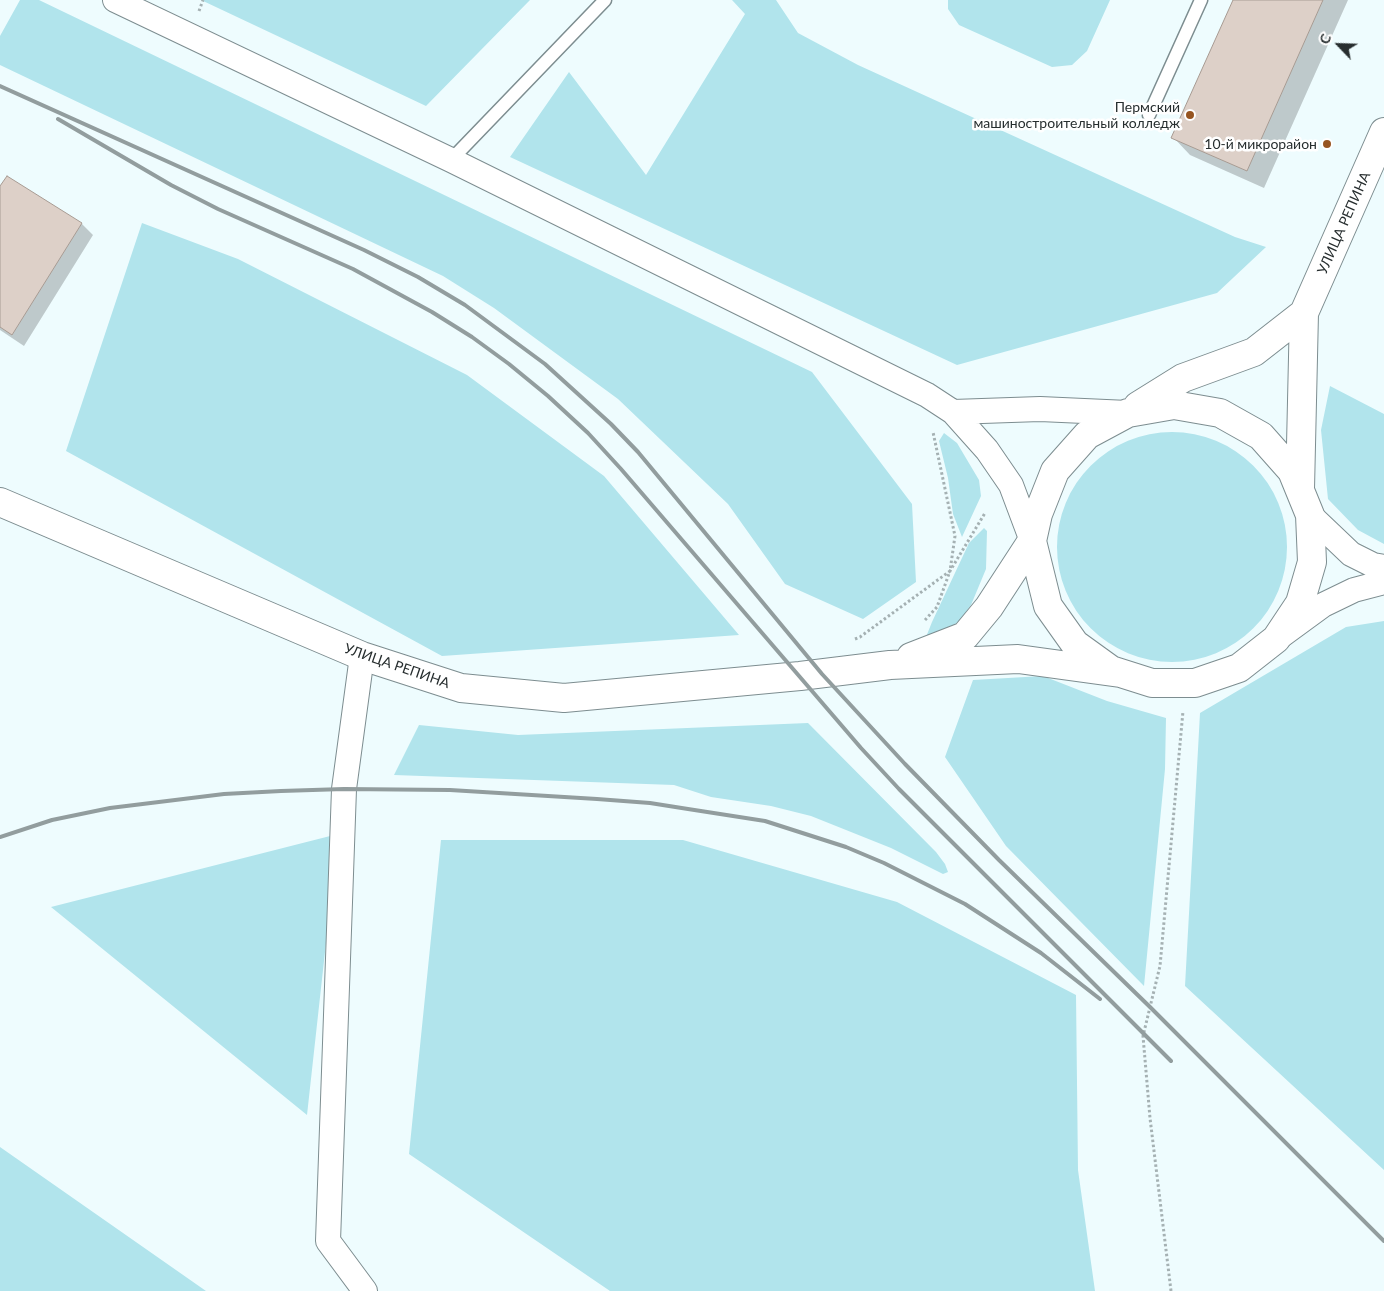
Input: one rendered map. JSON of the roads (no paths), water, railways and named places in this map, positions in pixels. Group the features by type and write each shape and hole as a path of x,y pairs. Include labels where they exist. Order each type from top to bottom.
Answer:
{"street":[{"path":"115,0 451,160 927,395 953,412 987,450 1011,485 1032,541 1048,606 1075,644 1111,670 1152,683 1195,683 1239,668 1323,605 1354,590 1384,582"},
{"name":"УЛИЦА РЕПИНА","path":"1304,313 1384,132"},
{"path":"890,665 965,636 989,607 1032,541 1038,514 1055,470 1087,435 1128,413 1183,378 1254,352 1304,313"},
{"path":"1276,639 1300,603 1312,562 1305,503 1304,313"},
{"path":"953,412 1040,409 1128,413 1174,405 1220,413 1262,436 1292,471 1305,503 1351,554 1373,565 1384,567"},
{"name":"УЛИЦА РЕПИНА","path":"0,502 362,656 460,688 564,698 822,674 890,665"},
{"path":"362,656 344,789 328,1241 365,1291"},
{"path":"890,665 1018,659 1120,673"}],"lane":[{"path":"451,160 605,0"},
{"path":"1149,115 1201,0"}],"railway":[{"path":"0,86 364,250 418,277 465,305 545,364 611,424 638,452 822,674 905,764 999,860 1150,1007 1384,1241"},
{"path":"58,119 171,185 218,209 353,269 432,312 472,337 548,396 588,433 621,469 861,748 899,789 1171,1061"},
{"path":"0,837 52,820 110,808 224,794 281,791 344,789 450,790 650,803 765,821 846,847 884,863 965,904 1041,953 1100,999"}],"place":[{"name":"Пермский машиностроительный колледж","path":"1190,115"},
{"name":"10-й микрорайон","path":"1327,144"}]}
